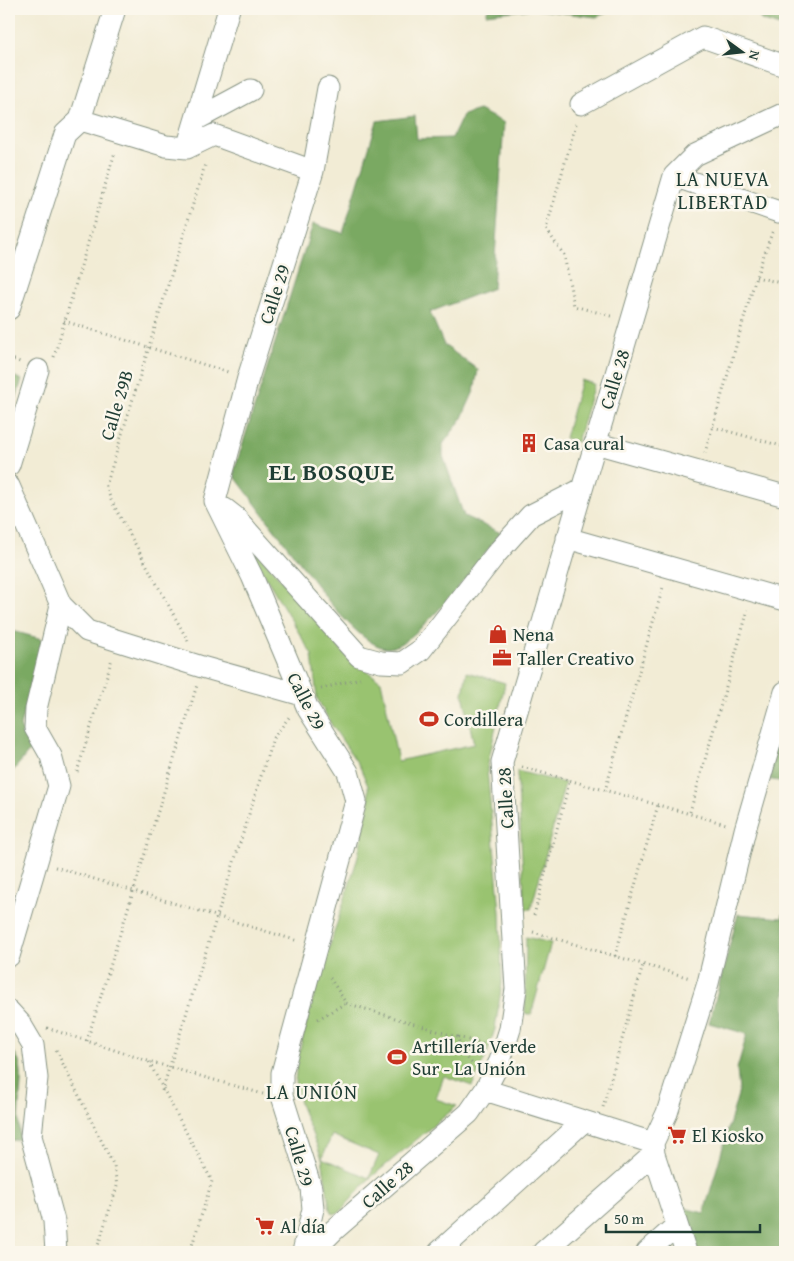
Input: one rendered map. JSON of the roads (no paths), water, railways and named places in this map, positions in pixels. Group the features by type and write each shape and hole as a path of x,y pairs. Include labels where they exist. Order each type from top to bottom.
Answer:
{"street":[{"path":"9,309 65,134 80,120 115,9"},
{"path":"186,148 229,9"},
{"path":"581,104 703,37 785,66"},
{"name":"Calle 29","path":"328,88 314,170 248,378 215,501 252,576 305,702 348,772 356,801 352,822 282,1073 282,1096 311,1188 312,1209 334,1230"},
{"path":"196,119 250,90"},
{"name":"Calle 28","path":"312,1252 334,1230 469,1113 485,1090 504,1050 510,1029 516,989 521,929 502,762 674,176 695,155 785,113"},
{"path":"80,120 166,146 186,148 214,135 314,170"},
{"path":"674,176 779,212"},
{"path":"9,465 38,370"},
{"path":"595,443 785,496"},
{"path":"9,486 61,605 87,631 305,702"},
{"path":"215,501 234,516 360,656 380,662 402,663 422,650 496,554 531,515 582,490"},
{"path":"567,538 785,600"},
{"path":"9,956 59,786 51,756 35,728 36,708 61,605"},
{"path":"543,1252 654,1149 708,982 745,830 785,692"},
{"path":"9,1011 20,1023 33,1045 37,1078 31,1136 54,1221 56,1252"},
{"path":"485,1090 590,1124 654,1149"},
{"path":"439,1252 590,1124"},
{"path":"654,1149 686,1252"},
{"path":"303,1252 312,1209"},
{"path":"647,1252 677,1225"}],"place":[{"name":"Casa cural","path":"529,443"},
{"name":"Nena","path":"498,634"},
{"name":"Taller Creativo","path":"502,658"},
{"name":"Cordillera","path":"429,719"},
{"name":"Artillería Verde Sur - La Unión","path":"397,1057"},
{"name":"El Kiosko","path":"677,1135"},
{"name":"Al día","path":"265,1226"}],"district":[{"name":"LA NUEVA LIBERTAD","path":"723,190"},
{"name":"EL BOSQUE","path":"332,471"},
{"name":"LA UNIÓN","path":"312,1091"}]}
